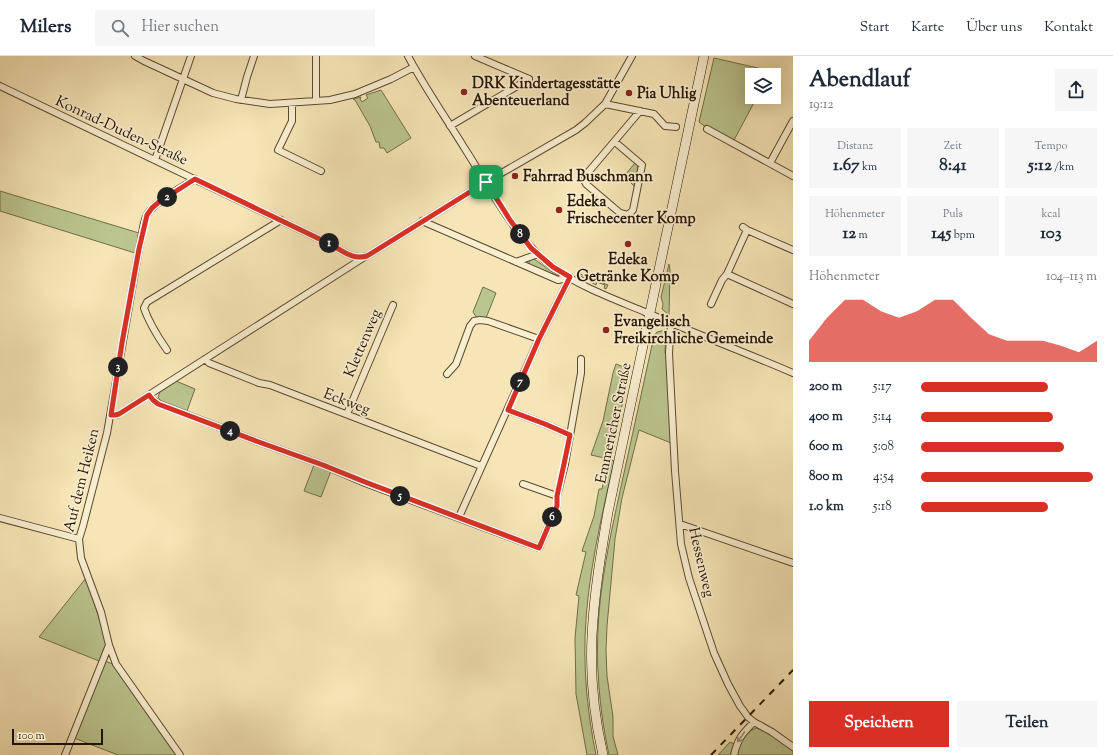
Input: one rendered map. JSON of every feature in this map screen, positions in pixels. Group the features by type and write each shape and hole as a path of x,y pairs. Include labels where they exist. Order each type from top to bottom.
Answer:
{"main road":[{"name":"Emmericher Straße","path":"603,755 596,717 591,669 596,586 608,512 704,56"}],"street":[{"path":"135,56 213,93 241,100 270,104 330,100 355,94 391,79 414,67"},
{"path":"155,160 191,56"},
{"path":"241,100 246,77 254,56"},
{"path":"316,56 316,101"},
{"path":"408,56 450,126 510,220 531,248 553,267 596,292 793,373"},
{"path":"450,126 528,79 475,56"},
{"path":"367,256 486,182 576,130 605,104 632,56"},
{"name":"Konrad-Duden-Straße","path":"0,86 281,220 351,256 367,256"},
{"path":"292,103 292,121 278,150 321,171"},
{"path":"605,104 654,114 665,126 676,127"},
{"path":"615,142 642,164 633,210 628,215 620,213 586,184 585,176 640,111"},
{"path":"770,163 793,121"},
{"path":"707,129 793,176"},
{"path":"111,415 122,343 139,249 147,215 159,202 195,179"},
{"path":"167,350 144,308 147,302 281,220"},
{"path":"422,221 558,280 570,277"},
{"path":"711,304 722,280 727,274 745,228 793,250"},
{"path":"516,262 538,254"},
{"name":"Auf dem Heiken","path":"180,755 116,664 109,645 101,612 81,558 79,540 111,415 119,414 367,256"},
{"path":"727,274 793,304"},
{"path":"459,517 539,339 570,277"},
{"name":"Klettenweg","path":"347,414 392,305"},
{"path":"448,374 456,364 470,326 474,321 488,321 539,339"},
{"name":"Hessenweg","path":"671,323 669,354 681,544 689,578 714,654 726,682 734,696 748,717 793,747"},
{"name":"Eckweg","path":"205,359 209,363 259,383 270,385 481,466"},
{"path":"149,395 158,404 323,465 539,548 557,506 557,496 581,373 581,359"},
{"path":"508,410 570,435"},
{"path":"523,484 557,496"},
{"path":"0,518 79,540"},
{"path":"680,524 793,564"},
{"path":"65,755 109,645"},
{"path":"734,755 737,743 754,722"}],"green space":[{"path":"714,58 758,68 745,68 745,104 753,104 733,142 699,122"},
{"path":"381,90 411,138 387,153 384,148 380,148 379,142 376,142 370,126 353,99 361,97 360,99 362,102 368,98 366,95"},
{"path":"635,163 638,167 634,186 625,175"},
{"path":"0,191 139,233 135,253 0,211"},
{"path":"534,259 560,279 529,266 529,260"},
{"path":"669,264 669,315 662,309 663,304 661,297"},
{"path":"581,269 580,274 599,281 601,277 605,279 603,283 608,285 606,289 604,288 605,285 597,282 596,285 577,274"},
{"path":"483,287 496,293 486,318 477,318 473,312"},
{"path":"666,330 665,352 667,362 671,443 639,430 622,498 615,539 606,650 607,676 613,717 613,736 618,755 609,755 600,703 597,649 601,595 613,525 654,336 657,332"},
{"path":"616,364 629,369 613,452 610,452 609,459 591,455 603,421"},
{"path":"176,381 195,389 187,411 161,401 158,397 160,392"},
{"path":"609,459 614,461 595,549 586,615 586,682 596,755 587,755 576,694 575,638 579,596 576,595 586,552 582,551 594,516 599,489 602,489"},
{"path":"314,465 331,471 321,497 304,491"},
{"path":"86,578 107,643 99,661 39,637"},
{"path":"105,661 113,664 177,755 118,755 74,738"},
{"path":"756,728 771,733 793,749 793,755 736,755 745,736"},
{"path":"730,742 734,744 731,755 718,755"}],"railway":[{"path":"711,755 793,670"}],"place":[{"name":"DRK Kindertagesstätte Abenteuerland","path":"464,92"},
{"name":"Pia Uhlig","path":"629,93"},
{"name":"Fahrrad Buschmann","path":"515,176"},
{"name":"Edeka Frischecenter Komp","path":"559,210"},
{"name":"Edeka Getränke Komp","path":"628,244"},
{"name":"Evangelisch Freikirchliche Gemeinde","path":"606,330"}],"route":[{"path":"195,179 332,245 351,256 356,257 367,256 486,182 510,220 531,248 553,267 570,277 539,339 508,410 570,435 557,496 557,506 539,548 323,465 158,404 149,395 119,414 111,415 122,343 139,249 147,215 159,202 195,179"}]}
